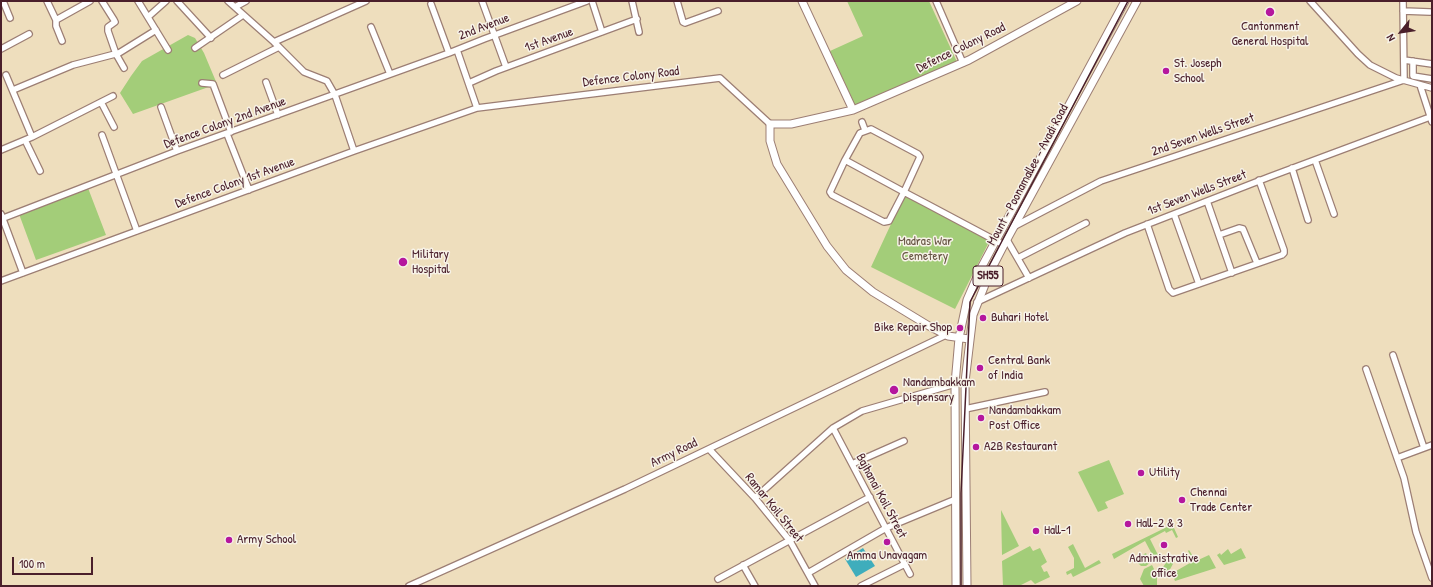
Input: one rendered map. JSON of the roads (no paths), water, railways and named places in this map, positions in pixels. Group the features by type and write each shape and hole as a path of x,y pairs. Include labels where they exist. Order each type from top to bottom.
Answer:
{"main road":[{"path":"802,1 853,110"},
{"name":"Defence Colony Road","path":"770,124 791,124 853,110 963,63 1077,1"},
{"name":"Mount - Poonamallee - Avadi Road","path":"956,586 955,384 959,338 967,300 996,240 1125,1"},
{"name":"Mount - Poonamallee - Avadi Road","path":"967,586 965,409 969,339 977,302 1005,242 1137,1"},
{"path":"770,124 770,141 777,164 836,259 852,276 873,292 946,335 969,339"},
{"path":"955,427 965,427"}],"street":[{"path":"3,1 10,18"},
{"path":"47,1 56,20 56,26 62,41"},
{"path":"56,20 90,1"},
{"path":"102,1 115,22 108,27 108,31 116,54 124,68"},
{"path":"138,1 168,50"},
{"path":"148,17 166,1"},
{"path":"177,1 211,38"},
{"path":"228,1 274,42 304,72 327,81 335,95 354,151"},
{"path":"235,7 246,1"},
{"path":"274,42 366,1"},
{"path":"482,1 506,67"},
{"name":"2nd Avenue","path":"457,50 587,1"},
{"path":"592,1 602,32"},
{"path":"632,1 639,32"},
{"path":"677,1 683,22 685,23 718,11"},
{"path":"936,1 963,63"},
{"path":"1310,1 1365,61 1376,68 1404,80 1432,88"},
{"path":"1403,1 1404,80"},
{"path":"431,4 449,53"},
{"path":"1403,11 1430,12"},
{"path":"195,48 243,15"},
{"name":"1st Avenue","path":"469,83 506,67 637,19"},
{"path":"370,27 390,74"},
{"path":"14,90 73,65 116,54 156,30"},
{"path":"1,49 29,34"},
{"path":"223,75 279,47"},
{"path":"457,50 477,108"},
{"name":"Defence Colony 2nd Avenue","path":"2,217 457,50"},
{"path":"1404,60 1432,64"},
{"path":"1413,61 1413,76 1432,79"},
{"path":"6,75 14,90 32,137"},
{"name":"Defence Colony Road","path":"477,108 720,78 770,124"},
{"name":"2nd Seven Wells Street","path":"1015,226 1101,181 1404,80"},
{"path":"266,82 278,115"},
{"path":"202,83 211,83 214,85 248,190"},
{"path":"1420,85 1431,120"},
{"path":"1,150 26,140 113,96"},
{"path":"102,102 114,127"},
{"path":"161,107 177,152"},
{"name":"Defence Colony 1st Avenue","path":"1,281 354,151 477,108"},
{"name":"1st Seven Wells Street","path":"977,302 1105,241 1147,224 1259,180 1431,120"},
{"path":"862,122 865,130"},
{"path":"871,129 918,154 920,157 889,221 884,222 832,195 830,192 860,133 865,130 871,129"},
{"path":"102,135 137,231"},
{"path":"26,140 40,171"},
{"path":"845,160 996,240 1005,242 1018,258 1029,278"},
{"path":"1315,160 1334,214"},
{"path":"1292,168 1308,220"},
{"path":"1147,224 1171,292 1176,294 1199,284 1282,255 1284,253 1259,180"},
{"path":"1207,201 1232,272"},
{"path":"1174,214 1199,284"},
{"path":"2,217 23,273"},
{"path":"1018,258 1086,223"},
{"path":"1219,235 1239,228 1243,229 1257,263"},
{"name":"Army Road","path":"409,586 529,534 946,335"},
{"path":"1393,355 1424,448"},
{"path":"1366,369 1409,494 1416,532 1432,578"},
{"path":"755,498 832,428 862,411 955,384"},
{"path":"965,409 1045,392"},
{"name":"Bajhanai Koil Street","path":"832,428 910,574"},
{"path":"852,464 904,441"},
{"path":"1397,458 1432,446"},
{"name":"Ramar Koil Street","path":"709,449 755,498 790,541 815,586"},
{"path":"718,579 870,497"},
{"path":"808,573 886,528 956,500"},
{"path":"861,586 905,564"},
{"path":"743,565 755,586"}],"water":[{"path":"863,548 875,566 856,577 845,559"}],"railway":[{"path":"961,586 961,493 970,302 1128,1"}],"place":[{"name":"Cantonment General Hospital","path":"1270,12"},
{"name":"St. Joseph School","path":"1166,71"},
{"name":"Military Hospital","path":"403,262"},
{"name":"Buhari Hotel","path":"983,318"},
{"name":"Bike Repair Shop","path":"960,328"},
{"name":"Central Bank of India","path":"980,368"},
{"name":"Nandambakkam Dispensary","path":"894,390"},
{"name":"Nandambakkam Post Office","path":"981,418"},
{"name":"A2B Restaurant","path":"976,447"},
{"name":"Utility","path":"1141,473"},
{"name":"Chennai Trade Center","path":"1182,500"},
{"name":"Hall-2 & 3","path":"1128,524"},
{"name":"Hall-1","path":"1036,531"},
{"name":"Army School","path":"229,540"},
{"name":"Amma Unavagam","path":"887,542"},
{"name":"Administrative office","path":"1164,545"}],"park label":[{"name":"Madras War Cemetery","path":"925,250"}]}
